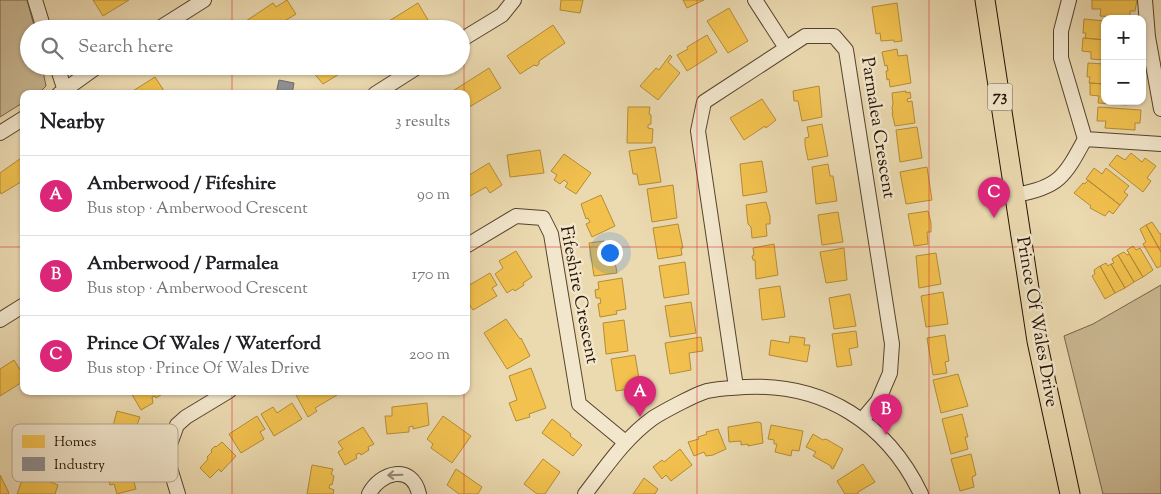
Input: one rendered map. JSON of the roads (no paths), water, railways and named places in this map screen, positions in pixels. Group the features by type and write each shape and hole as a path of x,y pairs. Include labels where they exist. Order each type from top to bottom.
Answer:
{"main road":[{"name":"Prince Of Wales Drive","path":"985,0 1037,341 1070,494"}],"street":[{"path":"35,0 41,20"},
{"path":"172,20 204,0"},
{"path":"470,35 502,15 514,0"},
{"path":"755,0 786,48"},
{"path":"1015,195 1036,192 1054,184 1074,160 1085,139 1061,58 1061,31 1069,0"},
{"path":"1145,0 1148,36 1161,110"},
{"name":"Parmalea Crescent","path":"736,388 698,131 704,102 805,36 834,36 846,50 892,344 890,373 878,401 862,420"},
{"path":"59,75 63,90"},
{"path":"66,90 86,75"},
{"path":"381,90 405,75"},
{"path":"0,133 20,120"},
{"path":"1085,139 1161,144"},
{"name":"Fifeshire Crescent","path":"470,244 516,216 543,218 551,234 578,404 626,442"},
{"path":"0,320 20,308"},
{"path":"585,494 626,442 653,418 707,391 768,386 797,390 829,400 862,420 880,434 901,459 916,492"},
{"path":"178,424 223,395"},
{"path":"369,494 380,480 395,473 407,476 413,481 418,488 419,494"},
{"path":"174,482 178,494"}],"place":[{"name":"Prince Of Wales / Waterford","path":"994,218"},
{"name":"Amberwood / Fifeshire","path":"640,417"},
{"name":"Amberwood / Parmalea","path":"886,435"}]}
